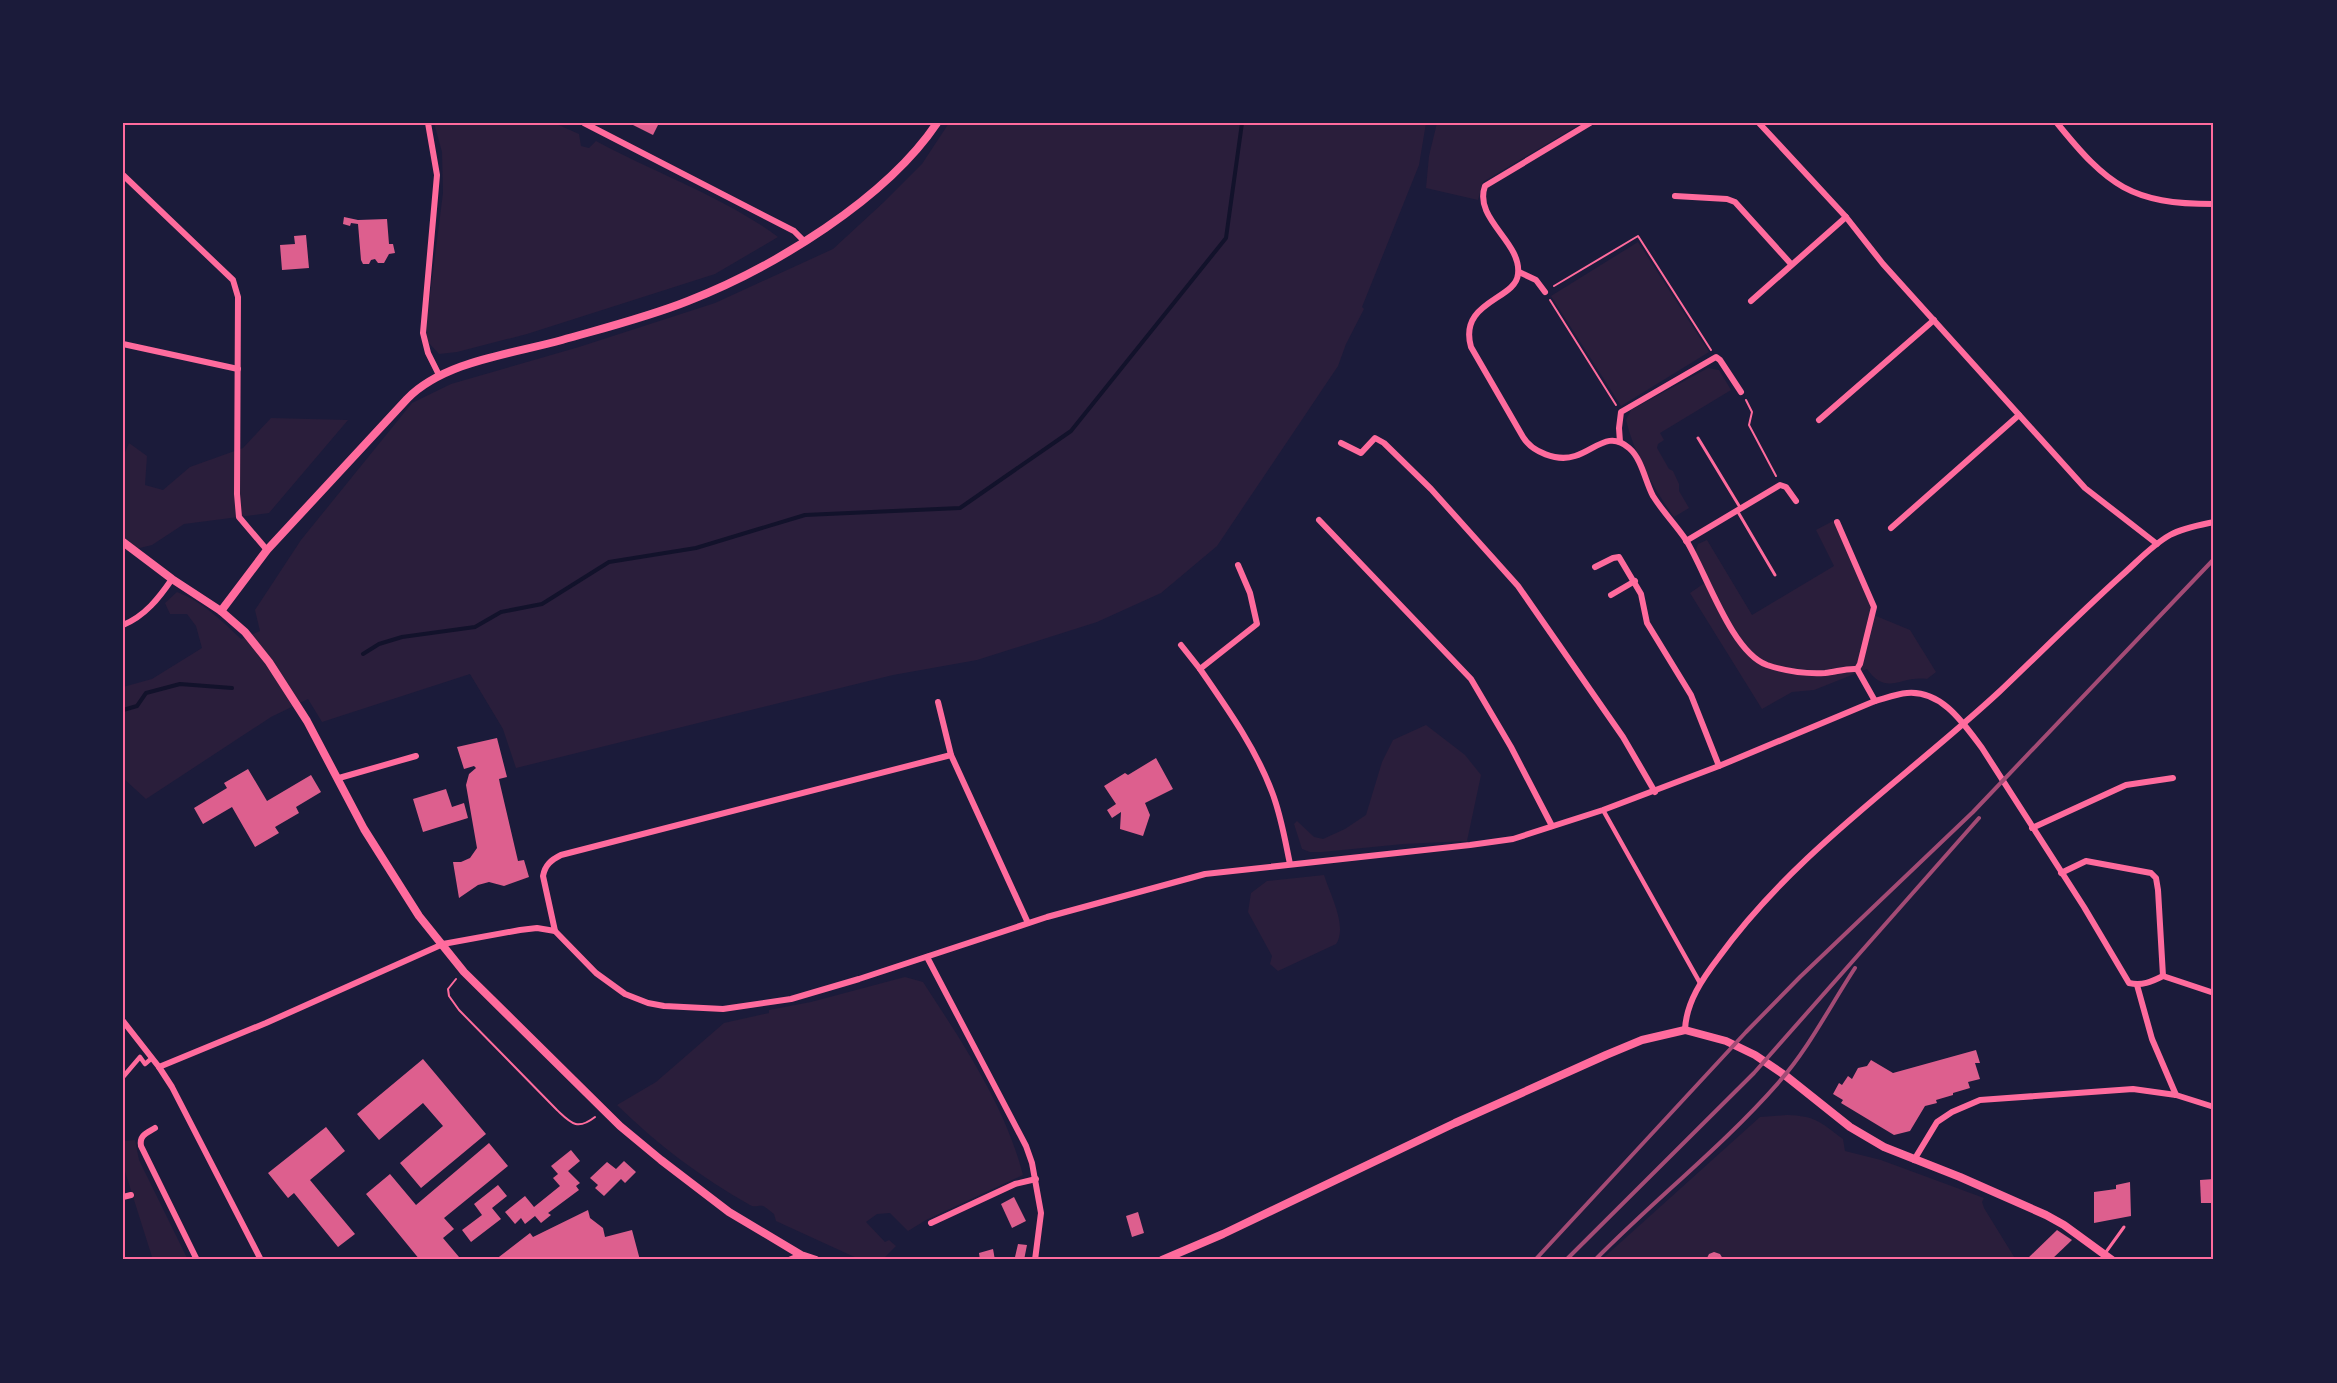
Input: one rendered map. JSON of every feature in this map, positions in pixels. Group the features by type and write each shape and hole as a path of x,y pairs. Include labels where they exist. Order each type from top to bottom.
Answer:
{"main road":[{"path":"123,542 172,579 221,611 245,632 269,662 292,696 339,778 364,829 419,916 464,972 620,1126 729,1212 801,1255 816,1260"},
{"path":"1162,1260 1606,1055 1642,1040 1685,1030 1702,1034 1755,1055 1866,1138 2046,1215 2064,1225 2112,1260"}],"street":[{"path":"428,123 437,175 423,333 428,353 439,375"},
{"path":"584,123 795,231 804,241"},
{"path":"221,611 267,550 407,399 424,384 439,375 486,360 562,340 688,301 776,259 843,214 889,178 937,123"},
{"path":"1590,123 1485,186 1482,201 1517,261 1519,272 1513,286 1483,306 1477,314 1469,330 1471,346 1527,444 1542,453 1569,457 1576,456 1605,441 1620,442 1630,449 1653,495 1686,541 1734,634 1752,656 1764,664 1785,670 1824,673 1857,669"},
{"path":"1759,123 1846,217 1883,264 2085,488 2157,544"},
{"path":"2057,123 2101,174 2126,190 2174,202 2214,204"},
{"path":"123,175 233,280 238,297 237,494 239,517 267,550"},
{"path":"1676,196 1727,198 1735,202 1791,264"},
{"path":"1751,302 1846,217"},
{"path":"1519,272 1536,280 1545,292"},
{"path":"1819,420 1934,320"},
{"path":"123,344 238,369"},
{"path":"1620,442 1621,412 1716,357 1742,392"},
{"path":"1891,528 2019,415"},
{"path":"1341,443 1361,453 1375,438 1431,489 1518,586 1623,737 1655,792"},
{"path":"1686,541 1740,511 1780,485 1786,487 1796,501"},
{"path":"1319,520 1471,679 1552,826"},
{"path":"1837,522 1874,607 1857,669"},
{"path":"1685,1030 1685,1021 1700,982 1755,910 1798,867 1869,803 1964,724 2096,598 2157,544 2172,534 2214,522"},
{"path":"1595,567 1619,557 1635,581 1644,602 1647,622 1691,695 1719,766"},
{"path":"1200,669 1257,624 1250,593 1238,566"},
{"path":"123,625 132,621 155,602 172,579"},
{"path":"1611,595 1635,581"},
{"path":"1181,645 1234,718 1262,768 1279,814 1290,864"},
{"path":"1857,669 1875,701"},
{"path":"951,755 561,855 550,861 545,867 543,876 555,931 596,973 625,994 648,1003 692,1009 723,1009 791,999 1028,923 1205,874 1513,839 1655,792 1875,701 1908,693 1925,695 1955,712 1982,748 2129,983 2137,985 2149,983 2163,976 2214,993"},
{"path":"938,702 951,755 1028,923"},
{"path":"339,778 416,756"},
{"path":"2032,828 2126,785 2173,778"},
{"path":"1603,810 1700,982"},
{"path":"2061,873 2086,861 2154,875 2158,890 2163,976"},
{"path":"159,1067 266,1023 443,944 537,928 555,931"},
{"path":"927,957 1026,1146 1036,1179 1041,1213 1035,1260"},
{"path":"2137,985 2152,1039 2176,1095"},
{"path":"123,1021 172,1087 261,1260"},
{"path":"123,1077 140,1057 145,1064 152,1058"},
{"path":"1914,1160 1937,1122 1952,1112 1980,1100 2133,1089 2176,1095 2214,1107"},
{"path":"155,1128 142,1136 141,1146 197,1260"},
{"path":"931,1223 1015,1184 1036,1179"},
{"path":"789,1260 801,1255"}],"lane":[{"path":"1698,438 1775,575"},
{"path":"2104,1254 2124,1227"}],"path":[{"path":"1621,412 1545,292 1638,236 1716,357"},
{"path":"1742,392 1752,411 1749,425 1780,485"},
{"path":"464,972 448,989 449,996 475,1028 557,1110 572,1124 582,1125 604,1110"}],"shaded area":[{"path":"434,123 554,123 579,134 581,146 589,148 596,141 736,210 778,237 715,274 527,334 457,352 439,354 427,341 426,327 443,193 442,152"},
{"path":"949,123 1426,123 1419,165 1362,307 1364,309 1346,344 1338,366 1217,546 1161,593 1097,622 977,660 893,675 516,768 503,729 470,674 322,722 308,699 271,717 146,799 123,778 123,687 152,679 202,648 196,626 187,614 170,614 165,603 177,592 203,606 241,639 260,631 255,610 301,540 412,403 451,384 579,347 715,303 833,249 922,164"},
{"path":"1437,123 1582,123 1483,182 1478,200 1426,188 1429,156"},
{"path":"1638,242 1709,352 1621,406 1551,296"},
{"path":"1708,368 1719,370 1731,390 1660,433 1664,440 1658,444 1657,448 1669,469 1673,471 1679,484 1679,491 1689,508 1674,517 1646,471 1634,446 1626,420 1631,410"},
{"path":"271,418 348,420 269,513 184,524 152,545 123,552 123,457 129,443 147,456 145,485 163,490 190,467 243,448"},
{"path":"1833,521 1876,616 1910,630 1936,672 1927,679 1888,683 1881,682 1867,669 1814,690 1792,692 1762,709 1690,593 1709,580 1695,553 1698,544 1707,540 1752,615 1834,566 1816,530"},
{"path":"1426,725 1465,755 1481,775 1467,841 1403,844 1322,852 1302,849 1294,824 1297,821 1314,837 1323,839 1345,829 1366,815 1382,762 1393,740"},
{"path":"1324,875 1339,920 1339,937 1336,944 1278,971 1270,964 1272,956 1248,912 1251,893 1267,881"},
{"path":"905,977 923,982 967,1051 994,1099 1023,1175 926,1220 908,1231 890,1213 877,1214 866,1222 885,1242 889,1240 896,1246 882,1260 861,1260 776,1221 774,1214 766,1207 750,1205 680,1159 617,1105 656,1082 724,1023"},
{"path":"1787,1115 1805,1117 1823,1124 1843,1139 1845,1151 1881,1160 1984,1198 1982,1202 1984,1208 2016,1260 1601,1260 1760,1117"},
{"path":"135,1140 139,1160 188,1260 153,1260 123,1165 123,1141"}],"building":[{"path":"629,123 659,123 653,135"},
{"path":"344,217 358,220 387,219 389,244 393,244 395,253 389,254 384,263 378,263 375,259 369,264 363,264 358,224 351,223 350,226 343,224"},
{"path":"306,235 309,268 282,270 280,245 295,244 294,236"},
{"path":"497,738 507,777 499,779 500,784 518,861 524,860 529,877 504,886 489,882 478,885 459,898 453,862 461,862 470,858 477,848 466,785 469,774 476,768 474,766 464,769 457,747"},
{"path":"1156,758 1173,789 1145,803 1150,815 1143,836 1120,829 1121,812 1112,818 1107,810 1116,804 1104,786"},
{"path":"248,769 267,801 311,775 321,792 296,807 299,813 275,827 279,833 255,847 232,807 203,824 194,808 227,788 224,783"},
{"path":"446,789 452,807 464,803 468,818 423,832 413,799"},
{"path":"1976,1050 1980,1063 1975,1063 1980,1079 1968,1082 1970,1088 1925,1106 1910,1131 1894,1135 1841,1103 1843,1100 1833,1094 1839,1083 1842,1085 1848,1076 1852,1079 1858,1068 1867,1066 1871,1060 1893,1073"},
{"path":"423,1059 486,1134 421,1188 400,1163 443,1126 423,1103 379,1140 357,1114"},
{"path":"326,1127 345,1151 310,1180 355,1234 338,1247 294,1193 288,1198 268,1173"},
{"path":"489,1143 508,1166 444,1218 454,1229 443,1238 459,1257 456,1260 420,1260 366,1194 390,1174 416,1205"},
{"path":"571,1150 580,1161 568,1171 580,1183 576,1186 579,1190 548,1213 551,1215 541,1223 535,1216 525,1224 521,1218 515,1224 505,1212 525,1196 534,1207 560,1186 553,1178 558,1174 551,1166"},
{"path":"624,1161 636,1172 625,1183 621,1179 604,1196 595,1188 598,1185 590,1178 607,1162 616,1169"},
{"path":"2214,1179 2214,1203 2201,1203 2200,1180"},
{"path":"2130,1182 2131,1216 2094,1223 2094,1192 2116,1189 2116,1185"},
{"path":"498,1185 507,1196 492,1208 501,1219 471,1242 462,1230 482,1215 474,1204"},
{"path":"1014,1197 1026,1221 1012,1228 1001,1204"},
{"path":"588,1210 590,1218 603,1228 605,1237 632,1230 640,1260 495,1260 530,1233 533,1237"},
{"path":"1138,1212 1144,1233 1132,1237 1126,1216"},
{"path":"2057,1230 2072,1240 2051,1260 2026,1260"},
{"path":"1018,1244 1027,1245 1024,1260 1006,1260 1006,1258 1015,1257"},
{"path":"993,1249 995,1260 980,1260 979,1253"},
{"path":"1714,1252 1720,1254 1723,1259 1706,1260 1709,1254"}],"waterway":[{"path":"363,654 379,644 402,637 475,627 501,612 542,604 609,562 696,548 805,515 960,508 1071,431 1226,238 1242,123"},
{"path":"123,710 137,706 146,693 180,684 232,688"}],"railway":[{"path":"1535,1260 1746,1032 1800,977 1973,812 2214,559"},
{"path":"1566,1260 1754,1073 1979,818"},
{"path":"1595,1260 1735,1128 1779,1082 1810,1041 1855,968"}]}
